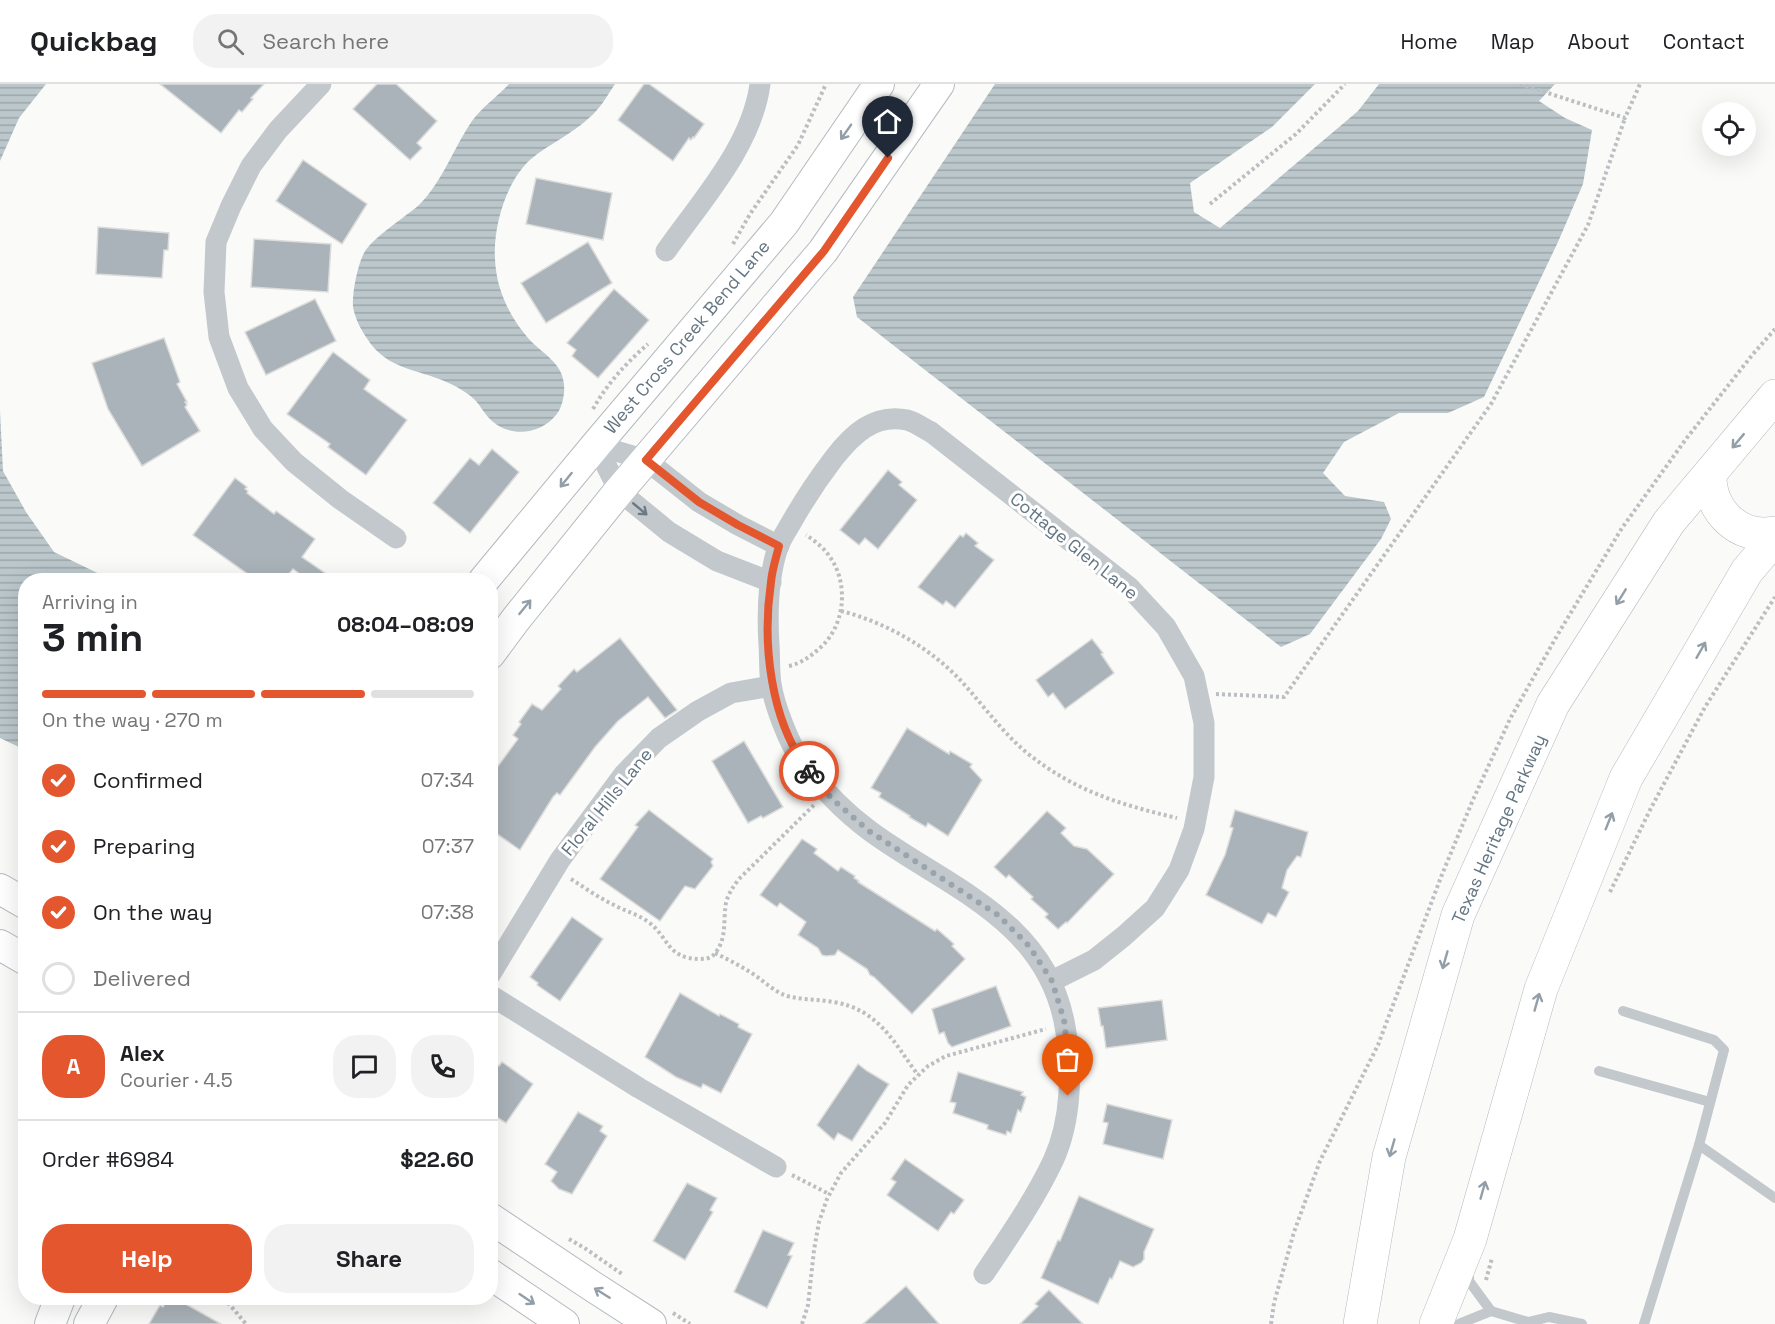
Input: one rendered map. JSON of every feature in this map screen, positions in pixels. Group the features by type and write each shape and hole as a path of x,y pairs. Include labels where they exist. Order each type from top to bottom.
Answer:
{"main road":[{"name":"West Cross Creek Bend Lane","path":"489,573 593,430 784,223 879,84"},
{"path":"498,643 619,491 824,251 939,84"},
{"name":"Texas Heritage Parkway","path":"1360,1324 1389,1157 1458,915 1553,704 1669,522 1775,396"},
{"path":"1710,474 1712,494 1720,512 1728,520 1747,532 1775,533"},
{"path":"1669,522 1695,525 1718,537 1730,546 1747,571"},
{"path":"1436,1324 1482,1244 1541,989 1626,778 1747,571 1775,538"},
{"path":"0,889 18,899"},
{"path":"0,945 18,955"},
{"path":"498,1223 651,1324"},
{"path":"498,1279 564,1324"},
{"path":"50,1324 57,1305"},
{"path":"89,1324 99,1305"}],"street":[{"path":"321,84 278,130 251,166 216,242 214,292 219,337 238,388 263,429 294,462 340,499 396,538"},
{"path":"666,251 719,177 746,134 760,84"},
{"name":"Cottage Glen Lane","path":"790,525 812,487 847,441 870,424 890,418 909,421 931,432 1129,586 1166,627 1194,676 1204,723 1204,777 1195,823 1179,870 1155,908 1094,960 1052,981"},
{"path":"593,430 646,460 699,502 779,546"},
{"path":"593,430 619,491 669,532 717,561 771,582"},
{"path":"790,525 779,546 771,582 768,629 771,677 783,724 799,758 827,793 869,831 998,915 1029,946 1052,981 1064,1024 1069,1062 1068,1112 1053,1160 1026,1210 984,1274"},
{"name":"Floral Hills Lane","path":"498,962 555,868 624,774 659,738 698,711 731,693 771,677"},
{"path":"498,1000 639,1088 776,1167"}],"lane":[{"path":"1623,1011 1714,1040 1724,1050 1699,1145 1644,1324"},
{"path":"1599,1071 1710,1102"},
{"path":"1699,1145 1775,1198"},
{"path":"1482,1244 1469,1281 1491,1311 1529,1323 1549,1317 1582,1324"},
{"path":"1459,1324 1491,1311"}],"path":[{"path":"730,249 750,214 798,145 826,84"},
{"path":"1210,204 1296,134 1345,84"},
{"path":"1520,84 1625,118"},
{"path":"1197,693 1284,697 1491,404 1588,225 1625,118 1640,84"},
{"path":"593,430 600,395 650,342"},
{"path":"771,677 802,662 814,653 831,635 841,611 842,586 831,559 823,548 790,525"},
{"path":"1607,900 1651,808 1705,707 1775,597"},
{"path":"841,611 888,629 933,656 962,683 1011,738 1048,769 1068,782 1114,802 1195,823"},
{"path":"555,868 589,891 647,921 656,928 673,951 693,959 706,959 715,953 722,939 727,900 738,879 827,793"},
{"path":"715,953 785,995 833,1002 864,1012 888,1034 918,1075"},
{"path":"802,1324 808,1305 819,1222 829,1194 841,1173 885,1123 908,1086 927,1066 946,1056 1064,1024"},
{"path":"776,1167 829,1194"},
{"path":"1482,1244 1484,1286"},
{"path":"230,1305 246,1324"}],"shaded area":[{"path":"0,84 46,84 19,118 0,161"},
{"path":"509,84 615,84 593,114 522,168 508,192 499,219 495,259 504,298 512,316 524,333 557,366 564,382 562,402 556,415 542,426 526,432 508,430 500,426 490,419 474,399 460,389 443,380 395,364 385,357 375,349 364,334 353,307 357,273 367,249 380,235 419,205 427,196 472,121"},
{"path":"995,84 1315,84 1272,127 1190,183 1194,212 1220,228 1358,111 1379,84 1555,84 1539,101 1565,118 1592,130 1583,184 1484,397 1448,413 1399,413 1344,442 1323,473 1345,496 1384,502 1391,519 1381,539 1310,634 1281,647 857,317 853,297"},
{"path":"0,411 3,471 26,512 54,552 98,573 18,573 18,747 0,738"}],"building":[{"path":"160,84 264,84 242,112 239,110 221,133"},
{"path":"377,84 396,84 437,121 417,143 422,148 410,160 353,109"},
{"path":"644,84 649,84 704,124 694,138 691,140 689,138 673,161 618,120"},
{"path":"303,160 367,204 342,244 276,201"},
{"path":"536,178 612,193 603,240 526,224"},
{"path":"98,227 169,233 168,250 164,250 162,278 96,274"},
{"path":"254,239 331,244 328,292 251,287"},
{"path":"588,242 612,283 546,323 521,283"},
{"path":"614,289 649,320 598,378 572,356 576,350 567,343"},
{"path":"315,299 336,341 266,375 245,332"},
{"path":"164,338 180,382 177,384 187,402 185,402 187,405 185,407 200,431 142,466 108,409 92,363"},
{"path":"333,352 370,380 364,389 407,420 366,475 328,447 330,444 287,414"},
{"path":"492,449 519,472 470,533 433,503 470,458 479,465"},
{"path":"888,470 902,482 899,485 917,500 878,549 865,538 859,545 840,530"},
{"path":"235,478 247,487 245,489 247,493 274,514 276,511 315,539 302,557 325,573 298,573 293,569 290,573 246,573 193,535"},
{"path":"966,533 978,543 975,546 994,560 955,608 946,601 943,605 918,587 960,535 963,537"},
{"path":"620,638 677,710 665,718 648,697 618,721 595,747 560,795 557,793 553,797 520,850 498,835 498,766 518,739 513,735 532,704 542,710 561,689 558,686 574,669 577,672"},
{"path":"1092,639 1114,673 1065,709 1053,693 1048,697 1036,680"},
{"path":"907,728 949,754 950,751 972,764 970,767 982,780 948,836 928,823 926,827 909,817 879,797 881,793 871,788"},
{"path":"744,741 783,807 748,823 712,761"},
{"path":"649,810 713,859 711,862 713,866 695,889 685,886 660,921 600,879 638,827 635,825"},
{"path":"1235,810 1308,832 1301,857 1297,856 1287,870 1282,888 1289,892 1276,917 1268,913 1262,924 1206,895 1225,855 1233,828 1230,827"},
{"path":"1047,811 1066,828 1061,833 1074,846 1087,849 1114,874 1067,923 1058,929 1045,917 1048,914 1031,899 1033,897 1009,875 1006,878 994,867"},
{"path":"802,839 817,849 814,853 838,871 841,867 855,876 858,882 935,931 937,929 954,944 952,946 965,959 912,1014 870,975 867,969 838,950 835,955 822,955 818,948 798,935 806,922 780,903 777,907 760,895"},
{"path":"572,917 603,939 560,1001 537,985 538,983 530,977"},
{"path":"996,986 1011,1026 952,1047 944,1032 939,1034 932,1009"},
{"path":"680,993 719,1016 720,1014 739,1024 738,1027 752,1034 721,1093 703,1084 701,1088 676,1077 645,1057"},
{"path":"1162,1000 1167,1040 1106,1048 1098,1008"},
{"path":"502,1062 533,1084 506,1123 498,1118 498,1065"},
{"path":"858,1064 889,1084 852,1141 838,1133 834,1140 817,1125"},
{"path":"958,1072 1023,1092 1021,1095 1026,1097 1021,1112 1018,1110 1011,1133 1007,1131 1006,1135 987,1129 988,1125 953,1113 956,1103 950,1102"},
{"path":"1107,1104 1172,1120 1163,1159 1103,1144 1108,1123 1103,1122"},
{"path":"578,1112 603,1126 600,1131 607,1136 572,1194 559,1189 551,1181 557,1172 545,1164"},
{"path":"905,1159 964,1200 954,1214 951,1212 938,1231 887,1195 896,1182 891,1179"},
{"path":"687,1183 717,1198 710,1210 713,1212 685,1260 653,1241"},
{"path":"1079,1196 1154,1229 1144,1252 1144,1259 1133,1267 1120,1261 1098,1304 1041,1278"},
{"path":"763,1230 794,1243 788,1255 792,1256 767,1308 734,1292"},
{"path":"906,1286 939,1324 863,1324"},
{"path":"1049,1290 1083,1324 1020,1324 1038,1306 1035,1304"},
{"path":"160,1305 163,1307 164,1305 187,1305 221,1324 149,1324"}],"way so far":[{"path":"809,771 831,798 869,831 998,915 1029,946 1052,981 1064,1020 1069,1062 1068,1096"}],"route":[{"path":"809,771 799,758 783,724 771,686 768,629 771,582 779,546 699,502 646,460 824,251 888,158"}]}
